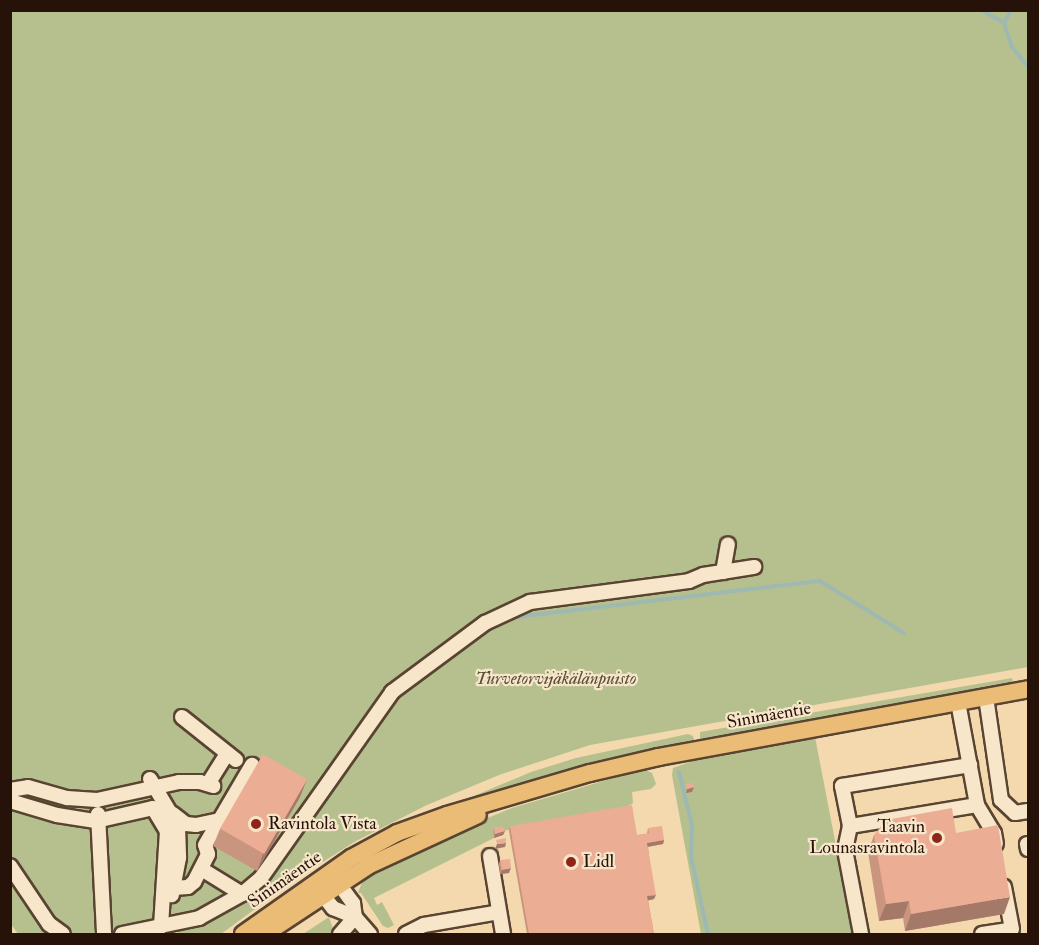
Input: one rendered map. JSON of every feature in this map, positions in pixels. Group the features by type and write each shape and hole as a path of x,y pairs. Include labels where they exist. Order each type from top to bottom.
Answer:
{"main road":[{"name":"Sinimäentie","path":"243,934 324,875 397,833 447,815 519,796 590,773 659,757 1029,689"},
{"name":"Sinimäentie","path":"265,934 322,894 403,848 519,796"}],"street":[{"path":"723,572 728,544"},
{"path":"122,934 199,918 242,894 261,878 392,692 484,623 530,602 689,581 754,567"},
{"path":"986,697 1001,800 1015,813 1029,811"},
{"path":"958,702 977,805 994,833 998,854"},
{"path":"10,790 23,787 67,798 97,800 153,784 179,782 210,785 231,757 182,717"},
{"path":"173,888 188,887 194,882 208,854 205,845 252,765"},
{"path":"861,934 845,850 850,826 842,786 970,765"},
{"path":"153,784 178,826 179,840 167,926"},
{"path":"97,800 104,934"},
{"path":"10,801 66,817 98,820 153,808 167,831 167,926"},
{"path":"850,826 977,805"},
{"path":"171,813 186,824 196,825 219,820"},
{"path":"490,856 503,934"},
{"path":"10,866 49,924 63,934"},
{"path":"203,870 242,894"},
{"path":"340,934 355,917 353,903 339,884 324,875 322,894 333,908 355,917 370,934"},
{"path":"982,934 1012,929 1002,876"},
{"path":"406,934 424,925 500,912"}],"green space":[{"name":"Turvetorvijäkälänpuisto","path":"11,11 1028,11 1028,667 590,745 499,775 427,805 356,841 296,879 221,934 178,934 178,932 18,934 11,924"},
{"path":"1012,678 1013,683 967,694 700,739 700,732"},
{"path":"688,734 693,736 694,740 597,762 431,814 531,772 576,758"},
{"path":"815,737 853,934 701,934 672,775 673,768 696,760"},
{"path":"644,769 652,773 656,784 651,789 632,792 633,803 627,807 493,833 494,838 374,898 377,905 382,902 394,925 388,928 383,926 361,893 358,893 364,877 425,844 512,808"},
{"path":"329,917 333,929 332,934 303,934"}],"building":[{"name":"Ravintola Vista","path":"263,754 307,780 264,854 220,828"},
{"path":"693,783 694,787 687,789 686,784"},
{"path":"632,805 637,835 649,833 648,828 662,826 664,840 647,843 656,895 647,896 654,934 529,934 510,826"},
{"path":"952,808 956,833 998,825 1010,897 911,914 909,901 886,904 874,835 886,820"},
{"path":"503,826 505,831 495,834 494,828"},
{"path":"506,838 506,843 497,844 496,840"},
{"path":"510,859 511,868 502,870 500,860"}],"waterway":[{"path":"981,10 1004,23"},
{"path":"1011,10 1004,23 1012,47 1028,67"},
{"path":"517,617 820,581 904,633"},
{"path":"679,772 692,825 691,857 708,934"}],"place":[{"name":"Ravintola Vista","path":"256,824"},
{"name":"Taavin Lounasravintola","path":"937,838"},
{"name":"Lidl","path":"571,862"}]}
